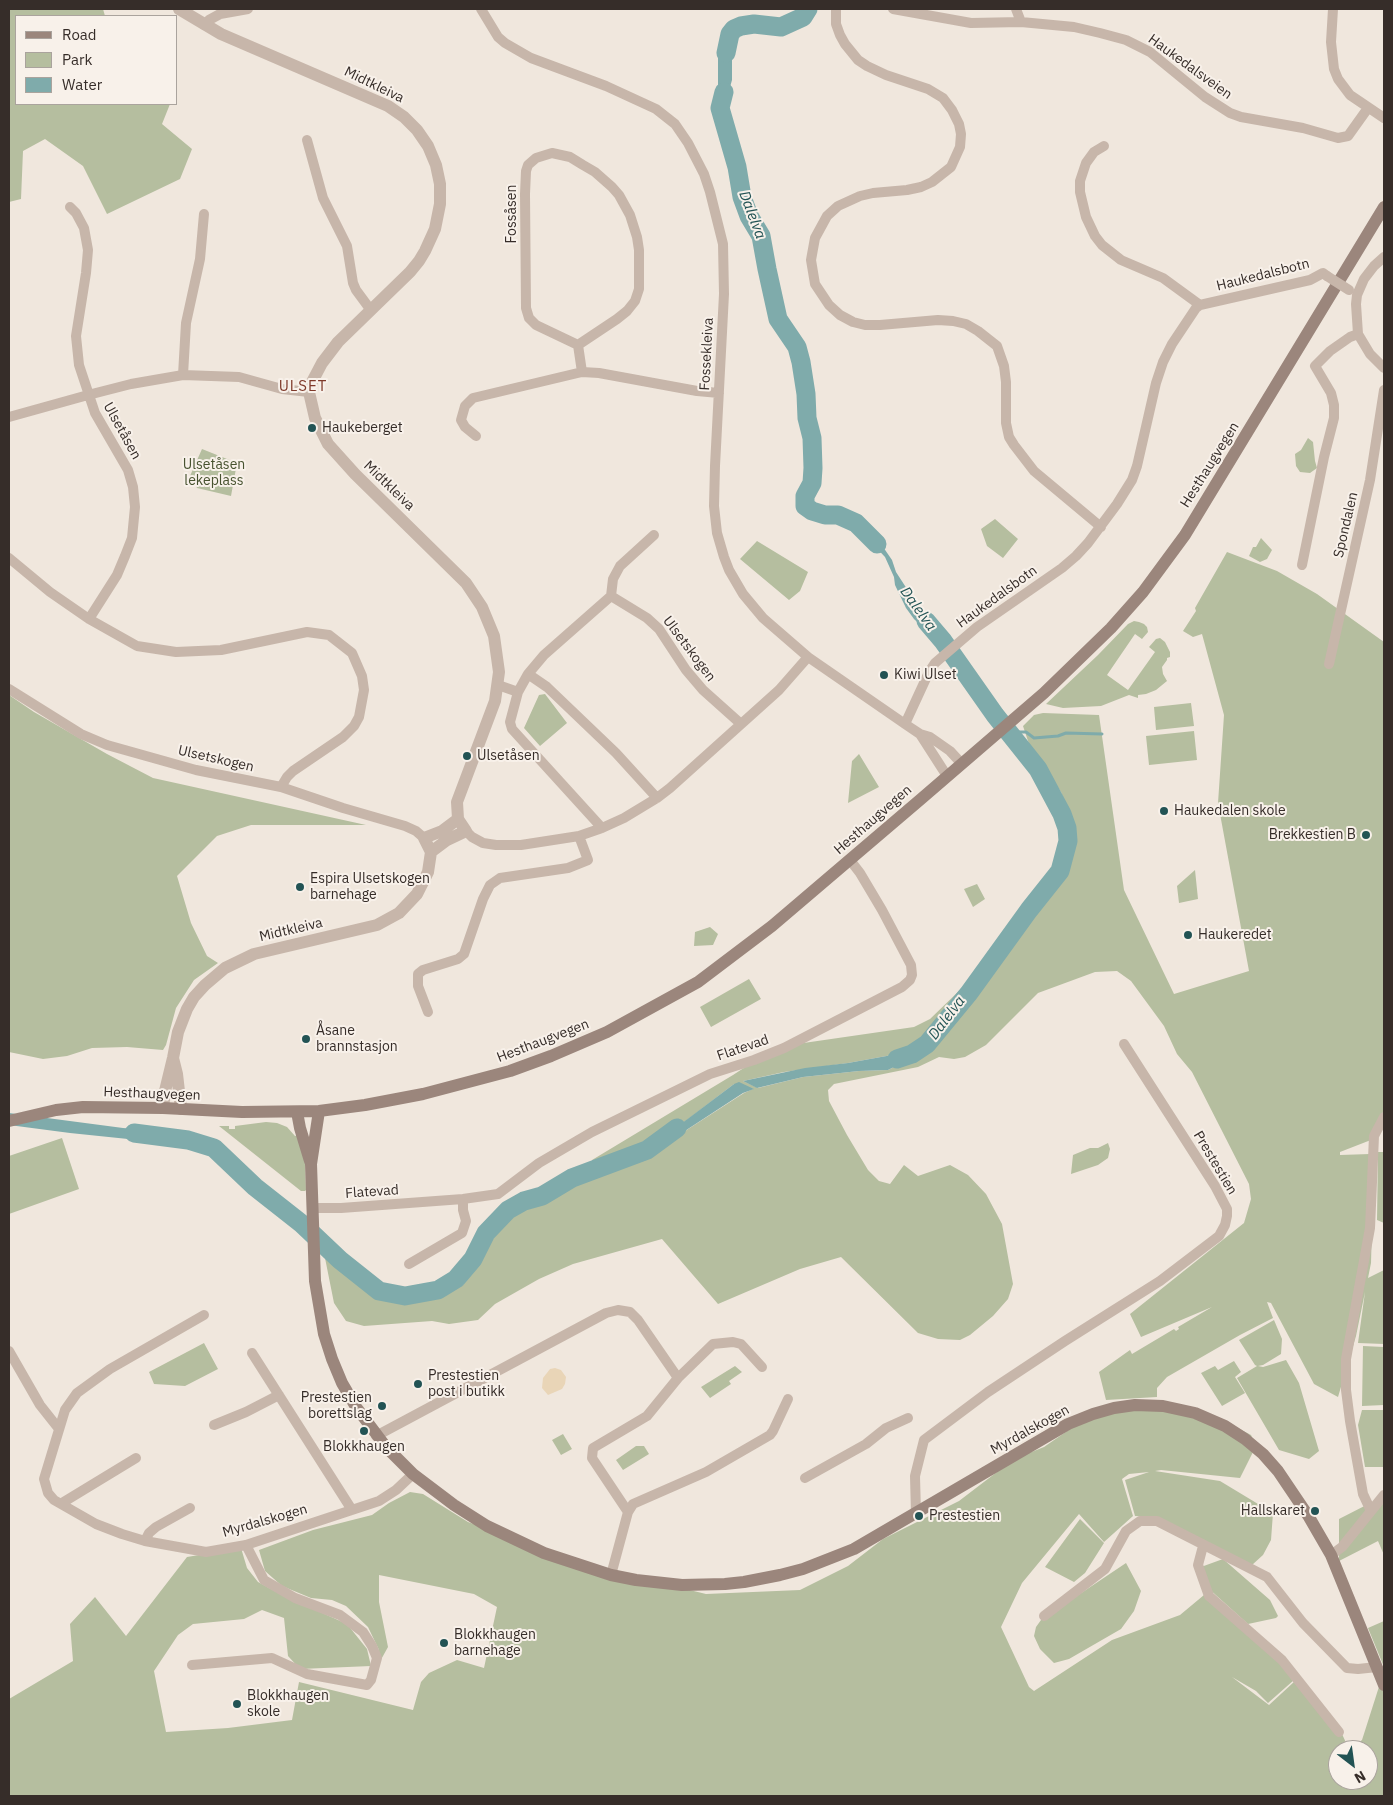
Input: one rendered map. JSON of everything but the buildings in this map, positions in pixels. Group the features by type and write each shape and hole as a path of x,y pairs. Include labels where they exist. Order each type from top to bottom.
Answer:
{"main road":[{"name":"Hesthaugvegen","path":"9,1121 56,1110 83,1108 297,1112 365,1105 467,1084 551,1056 607,1032 698,982 772,926 1065,675 1131,606 1160,570 1185,534 1384,207"},
{"path":"313,1208 311,1164 319,1111"},
{"path":"297,1112 311,1164"},
{"name":"Myrdalskogen","path":"313,1208 319,1310 324,1334 342,1383 356,1407 376,1436 413,1474 486,1526 544,1553 636,1580 682,1585 724,1584 780,1575 832,1559 854,1549 1068,1424 1114,1408 1135,1405 1163,1406 1195,1413 1211,1419 1245,1438 1263,1454 1289,1487 1331,1555 1384,1684"}],"street":[{"name":"Midtkleiva","path":"179,9 204,25 237,42 388,106 411,123 428,146 436,165 440,184 440,204 435,229 419,261 396,286 345,333 327,354 312,382 309,392 315,418 328,444 355,474 459,576 476,597 486,615 494,636 498,661 498,685 490,716 457,802 458,819"},
{"path":"204,25 220,14 248,9"},
{"name":"Fossekleiva","path":"481,9 498,37 511,46 531,58 606,86 656,109 675,124 688,143 704,174 723,244 724,294 714,506 717,533 724,557 736,582 752,606 776,630 808,657 920,734 930,737 950,751 962,764"},
{"path":"836,9 836,24 840,35 858,60 880,72 928,89 944,98 952,110 961,134 960,147 951,167 932,182 907,190 860,196 838,206 827,216 815,238 811,260 815,284 829,305 840,315 853,322 865,325 880,325 953,320 966,324 978,331 997,346 1004,366 1006,423 1009,437 1023,460 1034,471 1101,527"},
{"name":"Haukedalsveien","path":"893,9 971,23 1021,22 1074,27 1100,33 1139,46 1162,61 1218,106 1240,117 1303,128 1338,138 1343,138 1353,131 1368,108"},
{"path":"1016,9 1021,22"},
{"path":"1333,9 1330,42 1334,69 1343,88 1354,98 1384,118"},
{"path":"307,140 323,198 347,246 353,283 370,310"},
{"path":"1104,146 1094,152 1086,163 1080,182 1080,192 1086,218 1096,236 1102,245 1121,260 1163,278 1200,305"},
{"name":"Fossåsen","path":"546,154 561,154 570,157 595,172 608,183 626,206 634,224 637,237 640,266 639,289 635,301 617,319 578,345 536,325 529,318 526,308 526,171 531,162 546,154"},
{"path":"70,207 76,213 84,228 87,243 88,262 76,336 77,356 88,395"},
{"path":"183,375 186,323 200,259 204,214"},
{"path":"1384,257 1368,272 1353,293 1358,334 1370,354 1384,368"},
{"name":"Haukedalsbotn","path":"905,724 929,672 942,657 977,627 1062,568 1101,527 1125,492 1137,466 1154,390 1163,362 1181,329 1200,305 1310,280 1323,273 1353,293"},
{"path":"1302,565 1334,418 1334,405 1331,393 1315,366 1330,351 1350,337 1358,334"},
{"path":"578,345 582,372"},
{"path":"476,436 465,427 461,420 465,406 473,398 582,372 599,373 697,391 719,393"},
{"path":"9,417 131,384 183,375 239,377 282,389 309,392"},
{"name":"Spondalen","path":"1329,664 1370,480 1384,390"},
{"name":"Ulsetåsen","path":"88,395 95,413 128,470 135,507 132,538 125,556 117,574 89,619"},
{"path":"602,828 512,729 510,722 518,692 528,674 544,655 611,596 613,579 620,566 654,535"},
{"path":"9,558 50,592 89,619 137,646 176,652 220,650 307,632 329,635 352,654 362,676 364,690 359,717 354,726 342,737 293,771 281,787"},
{"name":"Ulsetskogen","path":"611,596 647,618 659,629 686,670 702,690 741,724"},
{"path":"466,831 447,840 431,852 424,838 442,831 458,819 466,831 478,840 496,845 529,844 578,836 624,818 657,798 689,772 780,690 808,657"},
{"path":"528,674 547,687 616,754 657,798"},
{"path":"498,685 518,692"},
{"name":"Ulsetskogen","path":"9,689 81,734 107,745 196,770 281,787 343,808 406,826 424,838"},
{"name":"Fossekleiva","path":"920,734 947,776"},
{"path":"428,1012 418,986 418,974 424,970 458,959 464,954 482,899 490,884 500,878 568,868 588,860 578,836"},
{"name":"Midtkleiva","path":"163,1108 166,1082 174,1058 178,1032 194,997 215,975 232,964 254,954 364,929 388,920 399,913 418,894 428,872 431,852"},
{"name":"Flatevad","path":"313,1208 340,1208 463,1199 498,1194 539,1163 592,1132 710,1074 784,1048 907,984 912,975 911,965 882,910 850,860"},
{"name":"Prestestien","path":"916,1514 915,1476 924,1440 988,1392 1160,1281 1219,1236 1226,1225 1228,1216 1215,1186 1124,1044"},
{"name":"Midtkleiva","path":"174,1058 181,1109"},
{"path":"1371,1511 1363,1494 1350,1421 1346,1390 1346,1359 1370,1228 1374,1136 1384,1117"},
{"path":"409,1264 462,1233 466,1222 463,1199"},
{"path":"376,1436 606,1313 618,1310 630,1312 638,1320 678,1378"},
{"name":"Myrdalskogen","path":"204,1315 110,1369 77,1393 65,1410 44,1479 48,1493 54,1500 96,1524 145,1541 206,1552 246,1545 379,1501 396,1490 413,1474"},
{"path":"628,1512 592,1458 593,1448 647,1416 678,1378 713,1344 733,1342 741,1344 762,1367"},
{"path":"9,1351 40,1405 59,1429"},
{"path":"252,1353 352,1510"},
{"path":"214,1425 246,1412 279,1395"},
{"path":"611,1574 628,1512 634,1504 706,1472 770,1435 788,1399"},
{"path":"805,1478 866,1444 886,1428 908,1418"},
{"path":"62,1503 136,1458"},
{"path":"1331,1555 1342,1547 1384,1495"},
{"path":"145,1541 149,1533 156,1527 190,1508"},
{"path":"1044,1616 1105,1569 1126,1531 1140,1521 1157,1521 1202,1546 1267,1577 1303,1623 1347,1668 1377,1667"},
{"path":"192,1665 272,1658 307,1674 367,1685 371,1680 377,1658 363,1632 340,1615 295,1598 264,1580 246,1545"},
{"path":"1202,1546 1198,1565 1208,1596 1282,1660 1339,1732"}],"green space":[{"path":"9,9 103,9 105,15 15,15 15,105 170,105 162,124 192,149 180,179 107,214 83,166 45,139 23,151 21,199 9,202"},
{"path":"1308,438 1313,442 1317,468 1310,473 1300,472 1296,466 1295,454 1301,450"},
{"name":"Ulsetåsen lekeplass","path":"202,449 237,463 231,496 197,488 190,476"},
{"path":"995,519 1018,539 1003,558 987,546 981,529"},
{"path":"1261,538 1272,550 1267,559 1260,562 1249,556 1253,547 1256,547"},
{"path":"757,541 808,572 800,591 789,600 740,559"},
{"path":"1227,552 1277,571 1317,594 1384,642 1384,1123 1376,1138 1340,1152 1340,1155 1370,1154 1372,1227 1371,1263 1368,1278 1384,1270 1384,1344 1358,1343 1365,1292 1356,1336 1338,1397 1314,1384 1271,1303 1267,1302 1273,1318 1167,1377 1157,1388 1157,1397 1106,1400 1099,1372 1130,1350 1132,1354 1174,1329 1176,1331 1179,1329 1178,1327 1212,1307 1141,1337 1130,1314 1244,1223 1251,1199 1249,1184 1192,1072 1177,1054 1164,1026 1131,981 1117,971 1095,972 1038,993 986,1045 965,1057 954,1059 939,1057 918,1067 834,1084 828,1090 829,1101 847,1135 868,1170 879,1181 890,1184 904,1165 918,1176 950,1165 968,1175 986,1194 1002,1224 1013,1284 1008,1299 993,1316 970,1335 960,1340 938,1339 918,1333 841,1257 800,1269 718,1304 662,1239 573,1264 539,1279 495,1304 478,1320 449,1324 432,1321 364,1326 346,1321 334,1303 325,1258 371,1294 395,1303 423,1300 454,1290 463,1285 511,1211 594,1175 592,1160 776,1047 914,1027 930,1019 961,989 1058,879 1067,863 1073,838 1072,821 1061,792 1029,744 1023,726 1034,715 1043,713 1099,715 1124,890 1174,994 1249,971 1218,803 1224,715 1202,634 1193,637 1183,631 1196,611 1195,608","holes":["919,1044 921,1054 888,1070 803,1077 758,1088 743,1081 784,1072 903,1053","734,1084 753,1089 668,1142 658,1142"]},
{"path":"1134,621 1144,624 1148,632 1142,639 1135,634 1107,675 1128,690 1155,652 1149,647 1156,639 1160,638 1165,642 1170,652 1170,657 1167,658 1162,667 1167,681 1156,690 1138,695 1138,698 1129,695 1101,706 1063,708 1046,704 1128,624"},
{"path":"545,694 567,723 540,746 524,728 539,695"},
{"path":"9,695 34,712 153,778 366,825 251,825 217,836 177,876 191,923 207,956 218,963 194,980 176,1008 163,1050 127,1047 92,1048 67,1056 43,1059 9,1052"},
{"path":"1191,703 1194,726 1156,730 1154,707"},
{"path":"1194,731 1197,760 1149,765 1146,736"},
{"path":"859,754 879,787 848,803 852,761"},
{"path":"1195,870 1198,899 1179,903 1177,886"},
{"path":"977,884 985,899 973,907 964,889"},
{"path":"710,927 718,934 713,945 694,946 695,932"},
{"path":"749,979 761,999 711,1027 700,1007"},
{"path":"266,1122 277,1123 287,1127 295,1136 298,1135 305,1163 305,1191 301,1191 219,1126 229,1126 229,1129 235,1129 235,1126"},
{"path":"62,1138 79,1189 9,1214 9,1156"},
{"path":"1108,1143 1110,1149 1108,1158 1098,1165 1071,1174 1073,1155"},
{"path":"1378,1152 1384,1152 1384,1223 1377,1220"},
{"path":"1274,1320 1282,1339 1281,1354 1258,1366 1263,1367 1286,1360 1299,1383 1319,1451 1309,1459 1279,1450 1237,1378 1257,1366 1239,1340"},
{"path":"204,1343 218,1369 185,1386 154,1384 149,1372"},
{"path":"1363,1346 1384,1347 1384,1405 1362,1406"},
{"path":"1234,1361 1241,1372 1235,1377 1245,1393 1222,1406 1201,1373 1215,1366 1218,1370"},
{"path":"735,1366 742,1372 729,1381 731,1384 710,1398 701,1387"},
{"path":"1125,1405 1221,1419 1251,1435 1256,1446 1240,1478 1155,1471 1220,1481 1273,1513 1271,1540 1263,1555 1252,1565 1156,1517 1135,1516 1125,1480 1149,1472 1129,1474 1122,1479 1133,1516 1104,1542 1079,1514 1022,1583 1001,1627 1029,1687 1034,1691 1112,1640 1180,1615 1204,1595 1265,1647 1294,1680 1268,1703 1256,1691 1232,1677 1269,1705 1295,1681 1342,1734 1345,1740 1328,1740 1328,1790 1378,1790 1378,1740 1362,1740 1384,1671 1384,1796 9,1796 9,1699 73,1661 70,1624 95,1597 126,1636 187,1557 241,1548 247,1568 258,1582 282,1595 347,1624 367,1649 371,1666 300,1669 288,1656 284,1618 262,1610 244,1619 193,1624 178,1635 154,1671 166,1732 228,1728 292,1720 299,1682 413,1710 421,1682 429,1673 457,1660 484,1668 497,1607 474,1594 379,1575 379,1602 388,1647 378,1665 379,1650 368,1627 346,1606 332,1600 311,1598 282,1586 265,1571 259,1550 313,1530 372,1515 410,1492 423,1494 468,1522 542,1549 620,1573 706,1594 800,1590 848,1566 883,1539 959,1501 1014,1459 1044,1447 1086,1418"},
{"path":"1362,1410 1384,1410 1384,1467 1365,1467 1358,1425"},
{"path":"563,1434 572,1449 561,1455 552,1440"},
{"path":"636,1446 644,1446 649,1454 623,1470 616,1460"},
{"path":"1384,1496 1384,1555 1378,1541 1339,1561 1339,1519"},
{"path":"1080,1519 1104,1543 1085,1573 1074,1582 1045,1567"},
{"path":"1223,1559 1270,1600 1278,1616 1276,1618 1248,1624 1208,1588 1201,1567"},
{"path":"1126,1563 1141,1591 1134,1611 1121,1629 1069,1659 1054,1663 1040,1649 1034,1636 1036,1627 1041,1620"},
{"path":"1384,1621 1384,1667 1368,1628"}],"sand":[{"path":"550,1369 561,1370 566,1377 565,1384 562,1389 548,1395 542,1388 543,1378"}],"water":[{"path":"734,29 732,80 722,116 718,111 718,57 726,33"},
{"path":"858,526 864,526 868,534 881,544 918,606 938,630 948,638 939,643 914,619 906,608 895,585 894,577 885,557 859,531"},
{"path":"919,1044 922,1053 888,1070 803,1077 757,1088 743,1081 805,1068 848,1063 903,1053"},
{"path":"739,1082 754,1089 743,1093 668,1142 657,1142 734,1084"},
{"path":"9,1113 123,1128 164,1131 157,1142 70,1133 9,1125"}],"waterway":[{"name":"Dalelva","path":"726,53 730,34 734,29 754,24 781,27 803,17 808,9"},
{"name":"Dalelva","path":"724,92 720,108 737,167 742,197 749,216 761,236 778,319 797,347 801,362 806,394 807,418 812,438 813,468 812,483 805,496 805,506 812,511 825,515 838,515 856,523 877,544"},
{"name":"Dalelva","path":"897,1059 912,1054 927,1044 969,993 1029,910 1060,871 1068,841 1067,828 1062,814 1038,769 995,715 943,641 926,621"},
{"path":"1012,735 1026,732 1034,738 1058,736 1066,733 1102,734"},
{"path":"134,1133 188,1140 214,1148 255,1187 302,1224 340,1260 379,1291 405,1296 438,1290 456,1279 473,1259 486,1233 508,1210 524,1201 542,1196 572,1178 647,1150 677,1128"}],"place":[{"name":"Haukeberget","path":"312,428"},
{"name":"Kiwi Ulset","path":"884,675"},
{"name":"Ulsetåsen","path":"467,756"},
{"name":"Haukedalen skole","path":"1164,811"},
{"name":"Brekkestien B","path":"1366,835"},
{"name":"Espira Ulsetskogen barnehage","path":"300,887"},
{"name":"Haukeredet","path":"1188,935"},
{"name":"Åsane brannstasjon","path":"306,1039"},
{"name":"Prestestien post i butikk","path":"418,1384"},
{"name":"Prestestien borettslag","path":"382,1406"},
{"name":"Blokkhaugen","path":"364,1431"},
{"name":"Hallskaret","path":"1315,1511"},
{"name":"Prestestien","path":"919,1516"},
{"name":"Blokkhaugen barnehage","path":"444,1643"},
{"name":"Blokkhaugen skole","path":"237,1704"}],"district":[{"name":"ULSET","path":"303,387"}]}
